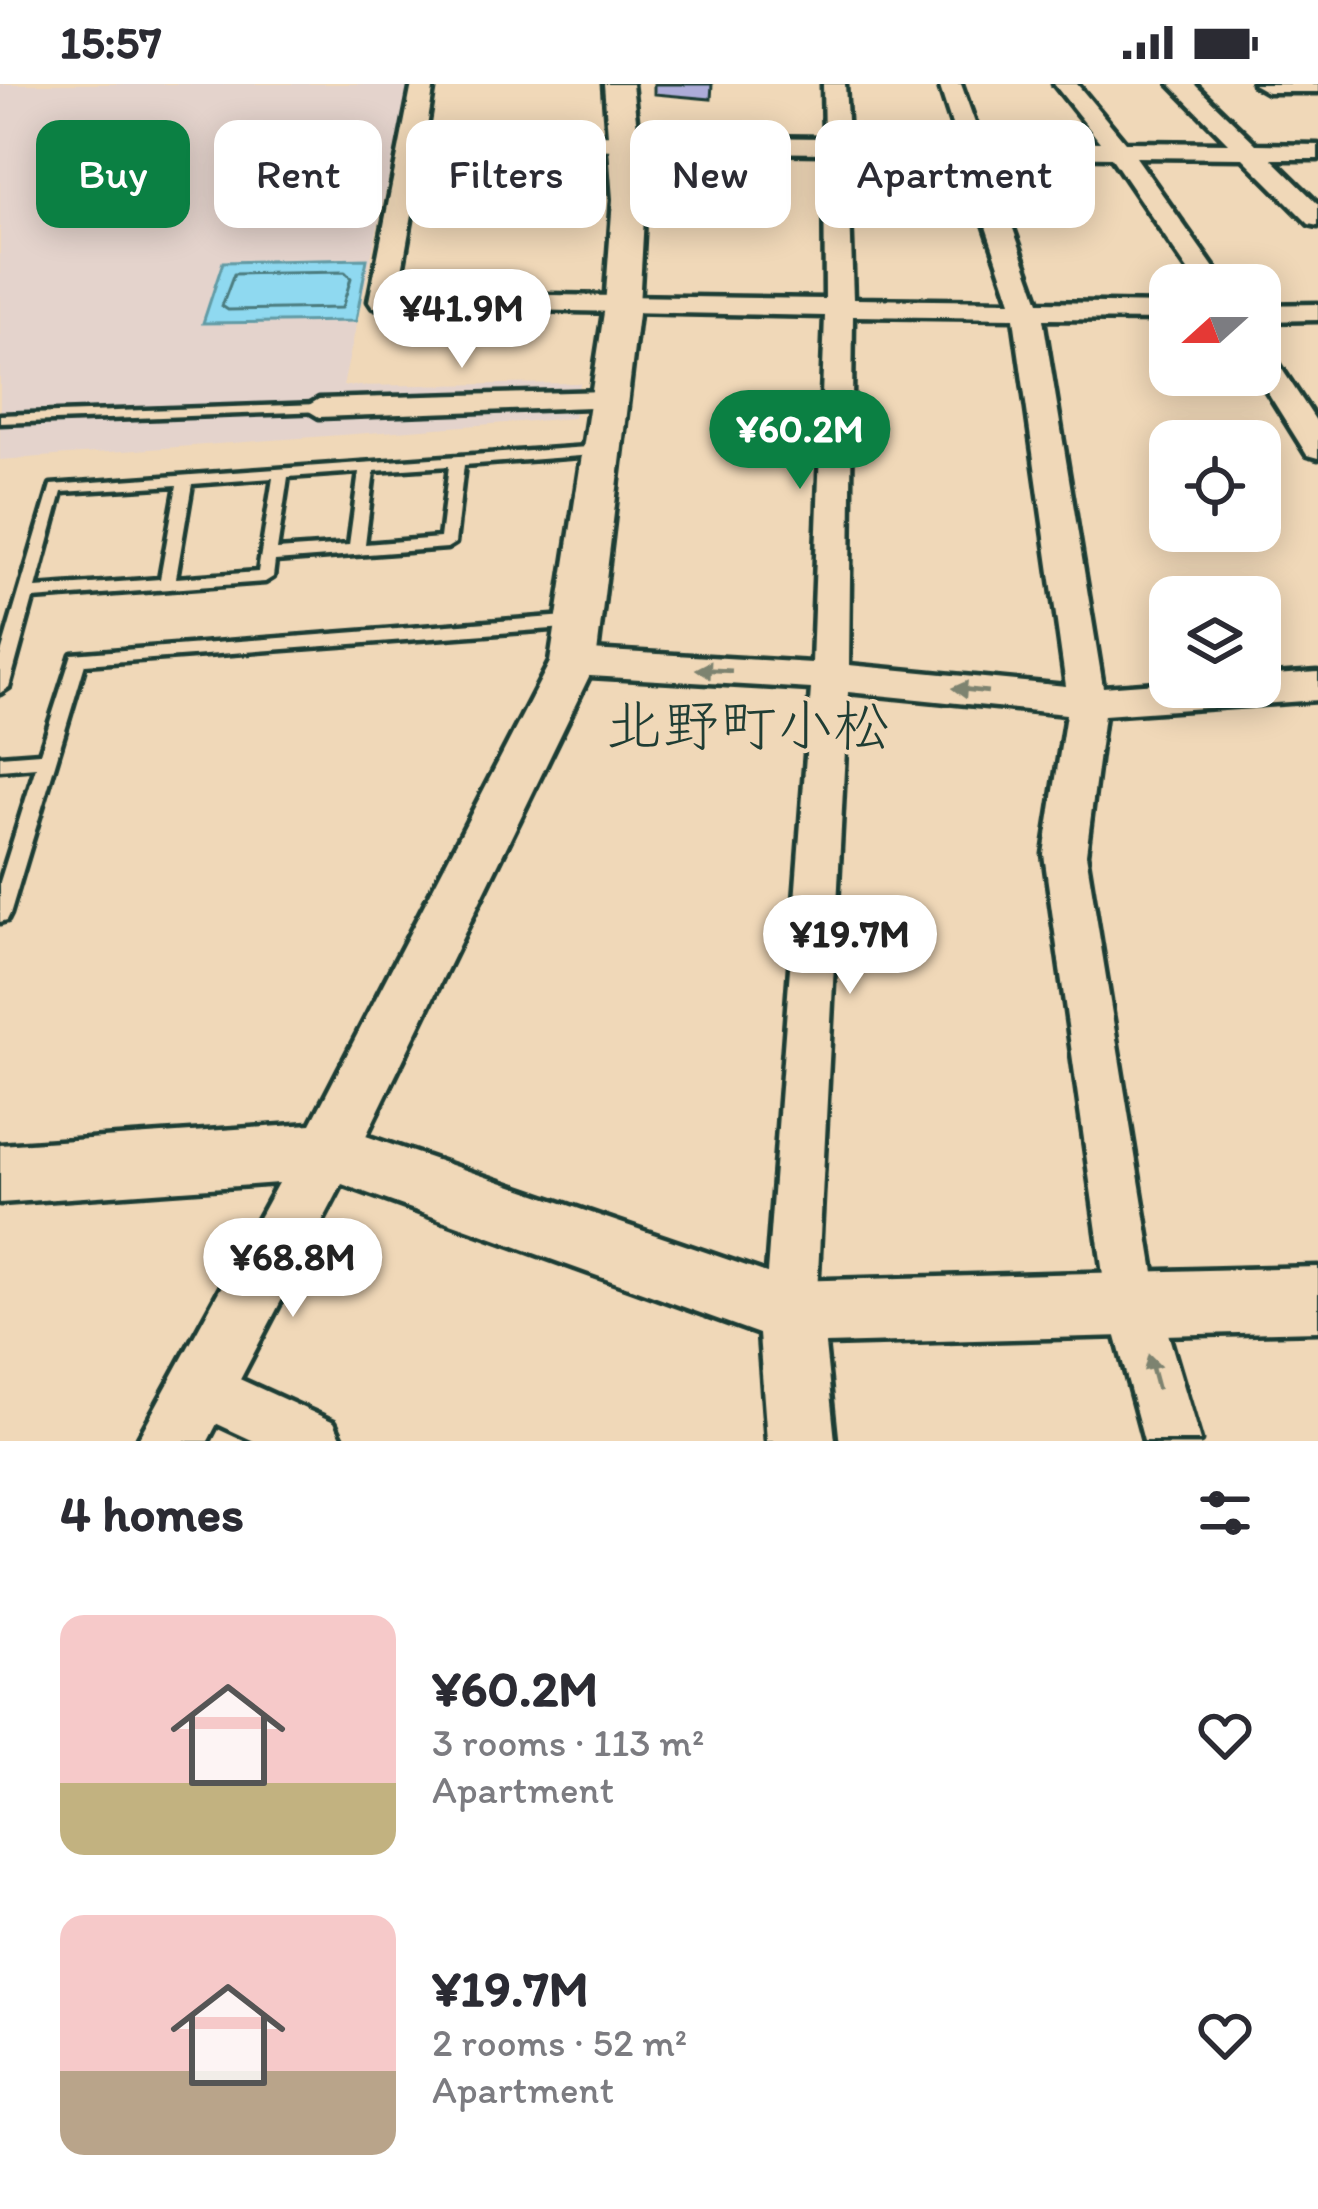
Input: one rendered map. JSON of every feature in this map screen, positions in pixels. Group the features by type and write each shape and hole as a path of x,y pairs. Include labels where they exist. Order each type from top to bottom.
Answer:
{"street":[{"path":"418,120 423,84"},
{"path":"315,1441 186,1414 328,1151 576,641 622,305 629,199 618,84"},
{"path":"834,84 836,120"},
{"path":"950,84 963,120"},
{"path":"1066,84 1198,264"},
{"path":"1181,84 1318,218"},
{"path":"1267,84 1318,85"},
{"path":"606,145 815,148"},
{"path":"1095,150 1318,152"},
{"path":"406,185 383,301 1149,311"},
{"path":"801,1441 790,1313 830,676 837,228"},
{"path":"1000,228 1027,308 1087,702 1065,854 1133,1304 1172,1441"},
{"path":"1281,314 1318,313"},
{"path":"1281,390 1318,448"},
{"path":"319,408 608,400"},
{"path":"576,641 830,676 1087,702 1317,687"},
{"path":"0,1174 328,1151 790,1313 1318,1299"}],"lane":[{"path":"0,419 319,408"},
{"path":"0,687 56,488 601,451"},
{"path":"268,556 448,543 457,461"},
{"path":"356,550 367,467"},
{"path":"26,594 265,577 281,472"},
{"path":"167,584 185,479"},
{"path":"0,914 78,658 576,641"},
{"path":"0,763 47,759"}],"shaded area":[{"path":"0,84 409,84 382,208 382,120 214,120 214,228 378,228 343,386 580,383 574,418 0,460"}],"water":[{"path":"367,259 356,321 203,323 223,262"}],"district":[{"name":"北野町小松","path":"748,725"}]}
